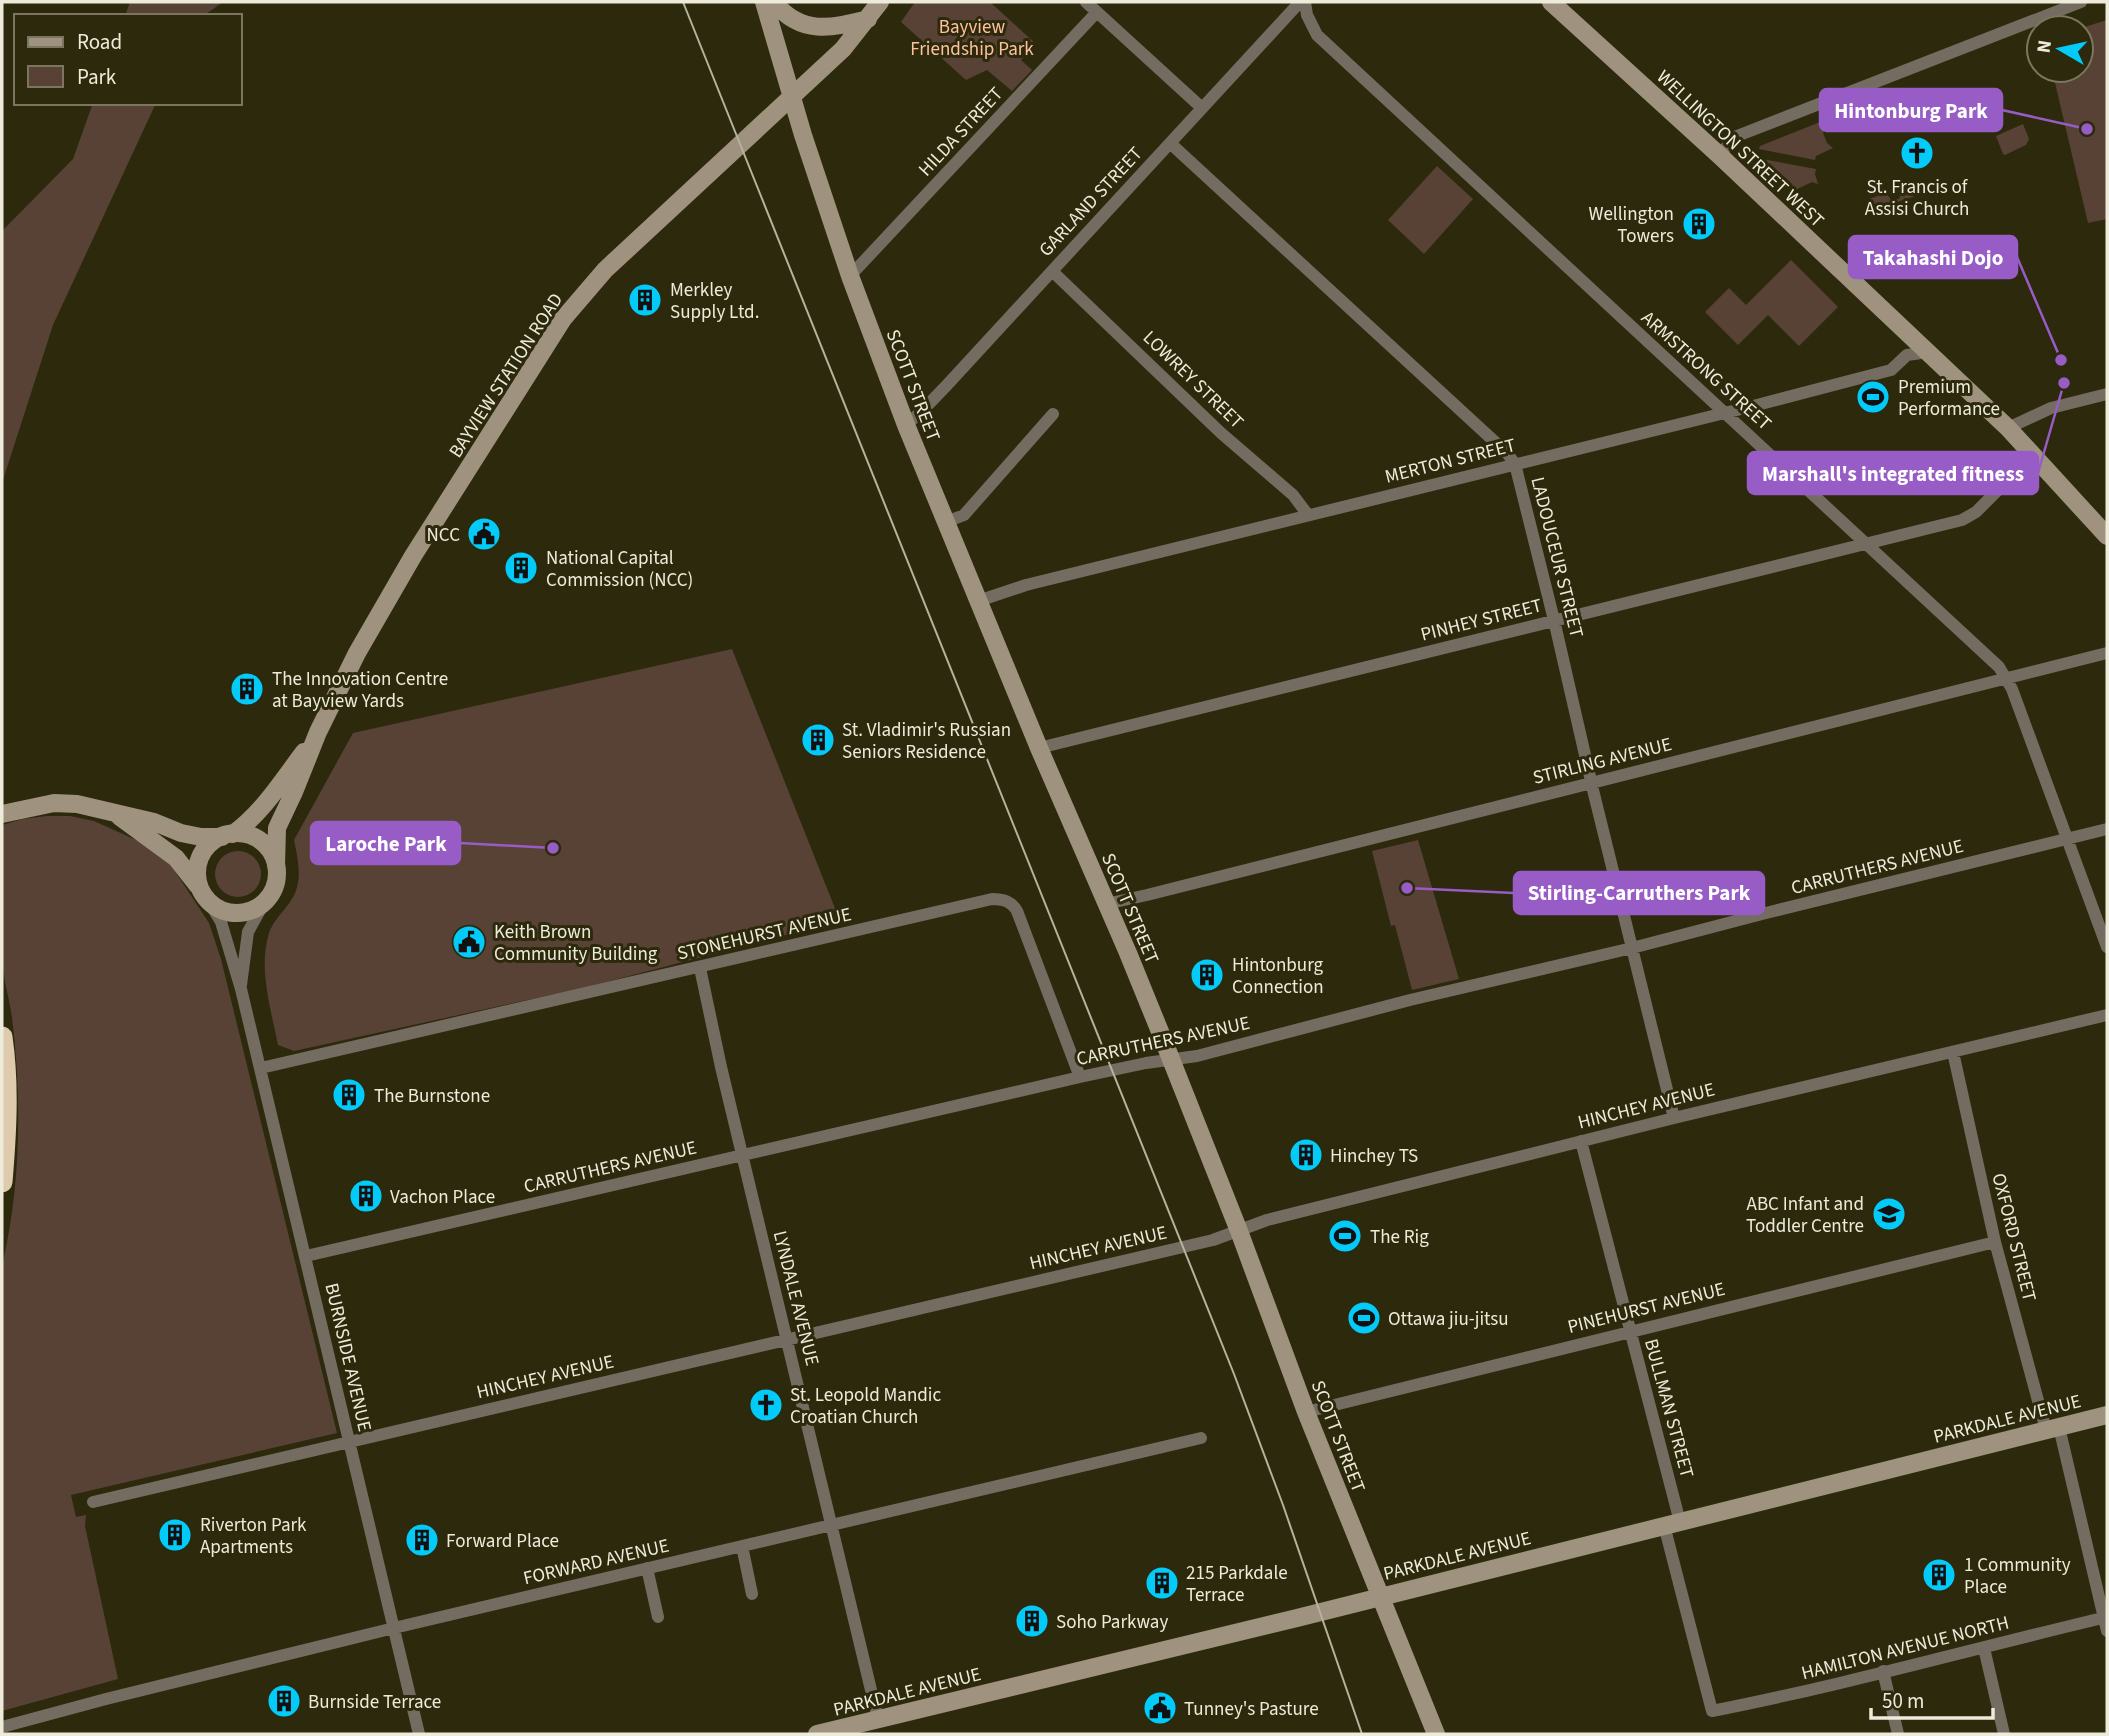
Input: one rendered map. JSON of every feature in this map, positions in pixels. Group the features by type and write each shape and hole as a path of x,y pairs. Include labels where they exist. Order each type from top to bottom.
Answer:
{"highway":[{"path":"2,1037 5,1147 2,1182"}],"main road":[{"name":"SCOTT STREET","path":"764,2 850,276 905,425 1171,1059 1306,1412 1436,1734"},
{"path":"774,2 792,18 814,27 833,27 868,19"},
{"name":"BAYVIEW STATION ROAD","path":"276,866 277,828 295,792 318,732 357,653 408,564 563,319 606,270 843,49 880,2"},
{"name":"WELLINGTON STREET WEST","path":"1551,2 1719,155 2008,428 2107,536"},
{"name":"BAYVIEW STATION ROAD","path":"227,835 255,817 264,807 318,732"},
{"path":"2,814 66,803 90,806 154,822 181,833 201,836 248,835 270,851 276,866 275,886 265,901 256,908 238,913 227,912 204,895 176,858 115,813"},
{"path":"204,895 198,877 201,857 211,843 227,835"},
{"name":"PARKDALE AVENUE","path":"817,1734 1297,1618 2107,1415"}],"street":[{"path":"1086,2 1202,108"},
{"name":"GARLAND STREET","path":"905,425 922,411 1303,2"},
{"name":"ARMSTRONG STREET","path":"1303,2 1317,34 1999,667 2007,678 2105,932 2107,947"},
{"path":"1719,155 1737,136 2081,2"},
{"name":"HILDA STREET","path":"850,276 1097,12"},
{"name":"LADOUCEUR STREET","path":"1170,143 1507,453 1515,464 1674,1118"},
{"name":"LOWREY STREET","path":"1052,271 1221,433 1293,495 1308,515"},
{"name":"MERTON STREET","path":"978,601 1026,585 1892,370 1907,355 1928,352"},
{"path":"2008,428 2051,408 2107,394"},
{"path":"946,522 964,515 1053,414"},
{"name":"PINHEY STREET","path":"1039,748 1971,516 2033,455"},
{"name":"STIRLING AVENUE","path":"1106,904 2107,653"},
{"name":"CARRUTHERS AVENUE","path":"306,1256 1080,1077 1197,1056 1410,1000 1632,948 2107,829"},
{"name":"BURNSIDE AVENUE","path":"204,895 221,922 241,989 419,1734"},
{"name":"STONEHURST AVENUE","path":"261,1068 992,899 1007,901 1019,915 1080,1077"},
{"name":"BURNSIDE AVENUE","path":"241,989 248,932 265,901"},
{"name":"LYNDALE AVENUE","path":"700,968 742,1156 878,1719"},
{"name":"HINCHEY AVENUE","path":"93,1502 1205,1242 1267,1220 1674,1118 2107,1015"},
{"name":"OXFORD STREET","path":"1953,1052 1995,1241 2052,1429 2106,1618 2107,1632"},
{"name":"BULLMAN STREET","path":"1581,1141 1630,1331 1712,1711"},
{"name":"PINEHURST AVENUE","path":"1306,1412 1995,1241"},
{"name":"FORWARD AVENUE","path":"2,1727 394,1628 1201,1438"},
{"path":"742,1546 752,1594"},
{"path":"647,1568 658,1617"},
{"name":"HAMILTON AVENUE NORTH","path":"1712,1711 1788,1696 2106,1618"},
{"path":"1984,1648 2004,1734"},
{"path":"1883,1671 1898,1734"}],"green space":[{"path":"130,2 223,2 206,14 126,14"},
{"name":"Bayview Friendship Park","path":"915,2 990,2 1036,44 1021,60 1032,70 1012,91 987,70 966,80 901,22"},
{"path":"2107,20 2107,219 2088,223 2055,84 2095,84 2095,24"},
{"path":"1873,101 1874,107 1827,127 1823,133 1827,143 1833,148 1816,156 1815,160 1759,149 1760,146"},
{"path":"92,105 155,105 53,325 2,483 2,231 73,159"},
{"path":"2023,124 2029,139 2026,145 2003,154 1996,136"},
{"path":"1757,158 1816,169 1818,184 1812,182 1791,192 1757,162"},
{"path":"1437,166 1473,199 1424,254 1388,220"},
{"path":"1915,181 1921,194 1874,210 1870,206 1869,199 1886,193 1892,201 1900,198 1898,188"},
{"path":"1791,260 1838,307 1799,346 1768,315 1738,345 1705,312 1729,288 1746,305"},
{"path":"732,649 840,921 587,987 294,1051 278,1045 265,975 269,933 297,887 299,871 294,840 353,733"},
{"path":"47,816 70,816 94,821 143,843 167,859 209,923 221,959 337,1433 71,1495 76,1517 86,1515 85,1526 118,1679 2,1711 2,1266 13,1204 18,1110 12,1017 2,959 2,825"},
{"path":"1418,840 1459,979 1412,990 1395,925 1391,926 1372,851"},
{"path":"238,851 254,858 261,874 254,890 238,897 222,890 215,874 222,858"}],"tram line":[{"path":"683,2 1234,1374 1283,1505 1362,1734"}],"place":[{"name":"Hintonburg Park","path":"2087,129"},
{"name":"St. Francis of Assisi Church","path":"1917,153"},
{"name":"Wellington Towers","path":"1699,224"},
{"name":"Merkley Supply Ltd.","path":"645,300"},
{"name":"Takahashi Dojo","path":"2061,360"},
{"name":"Marshall's integrated fitness","path":"2064,383"},
{"name":"Premium Performance","path":"1873,397"},
{"name":"NCC","path":"484,534"},
{"name":"National Capital Commission (NCC)","path":"521,568"},
{"name":"The Innovation Centre at Bayview Yards","path":"247,689"},
{"name":"St. Vladimir's Russian Seniors Residence","path":"818,740"},
{"name":"Laroche Park","path":"553,848"},
{"name":"Stirling-Carruthers Park","path":"1407,888"},
{"name":"Keith Brown Community Building","path":"469,942"},
{"name":"Hintonburg Connection","path":"1207,975"},
{"name":"The Burnstone","path":"349,1095"},
{"name":"Hinchey TS","path":"1306,1155"},
{"name":"Vachon Place","path":"366,1196"},
{"name":"ABC Infant and Toddler Centre","path":"1889,1214"},
{"name":"The Rig","path":"1345,1236"},
{"name":"Ottawa jiu-jitsu","path":"1364,1318"},
{"name":"St. Leopold Mandic Croatian Church","path":"766,1405"},
{"name":"Riverton Park Apartments","path":"175,1535"},
{"name":"Forward Place","path":"422,1540"},
{"name":"1 Community Place","path":"1939,1575"},
{"name":"215 Parkdale Terrace","path":"1162,1583"},
{"name":"Soho Parkway","path":"1032,1621"},
{"name":"Burnside Terrace","path":"284,1701"},
{"name":"Tunney's Pasture","path":"1160,1708"}]}
